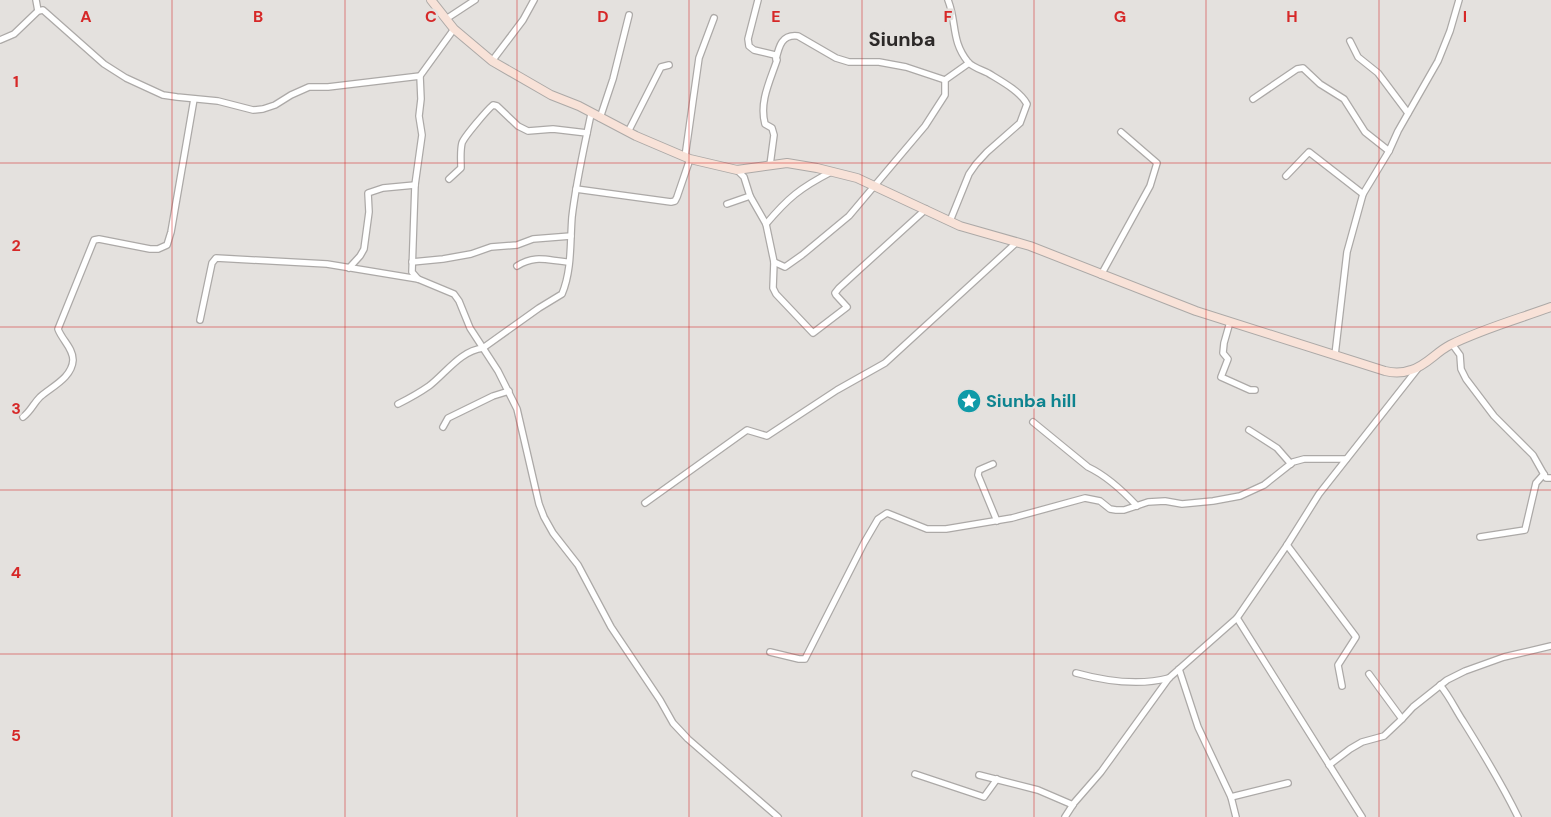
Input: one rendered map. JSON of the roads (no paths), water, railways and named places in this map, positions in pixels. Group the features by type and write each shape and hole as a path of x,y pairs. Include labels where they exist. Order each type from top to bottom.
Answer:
{"street":[{"path":"36,0 38,11"},
{"path":"432,0 454,30 492,61 552,95 628,132 688,158 738,170 787,163 857,178 965,228 1036,249 1196,311 1392,372 1410,371 1419,367"},
{"path":"446,19 474,0"},
{"path":"492,61 523,20 534,0"},
{"path":"758,0 748,39 749,46 754,50 775,56 776,59"},
{"path":"948,0 953,12 956,43 969,63 1014,90 1024,98 1027,104 1020,123 987,152 969,174 950,221"},
{"path":"1335,355 1347,252 1363,194 1389,151 1438,61 1450,31 1459,0"},
{"path":"0,40 14,34 38,11 43,10 104,64 126,78 163,94 218,101 253,110 275,105 309,87 328,88 420,76"},
{"path":"600,118 613,79 629,15"},
{"path":"576,189 675,201 688,158 699,58 714,18"},
{"path":"418,279 412,272 412,262 415,185 422,135 419,116 421,99 420,76 454,30"},
{"path":"770,165 774,134 772,128 765,124 763,114 766,90 779,47 783,40 791,35 798,36 836,58 848,62 879,62 906,67 945,80"},
{"path":"1350,41 1358,57 1378,72 1408,113"},
{"path":"945,80 969,63"},
{"path":"628,132 661,67 668,65"},
{"path":"1253,99 1297,69 1303,68 1320,84 1344,99 1365,132 1389,151"},
{"path":"774,262 785,267 849,216 925,126 945,95 945,80"},
{"path":"23,417 31,411 38,399 57,384 71,368 73,360 71,350 60,336 58,329 94,240 98,239 150,248 167,245 171,232 194,99"},
{"path":"449,179 461,168 464,139 493,105 497,106 518,126 528,131 553,129 587,133"},
{"path":"398,404 430,386 450,366 475,349 483,348 539,308 560,296 565,285 569,262 576,189 591,114"},
{"path":"1101,275 1150,186 1157,163 1121,132"},
{"path":"1286,176 1309,152 1363,194"},
{"path":"738,170 744,177 750,196 766,224 774,262 773,288 776,294 813,333 847,307 836,295 839,288 926,209"},
{"path":"766,224 786,200 805,186 831,172"},
{"path":"349,268 364,250 369,212 368,193 383,188 415,185"},
{"path":"727,204 750,196"},
{"path":"412,262 471,254 491,247 517,245 532,239 572,236"},
{"path":"645,504 747,430 767,436 837,390 885,363 1016,243"},
{"path":"200,320 212,263 216,258 327,264 418,279 454,294 470,328 509,391 517,409 539,504 544,517 553,533 578,565 611,627 660,700 673,723 688,739 778,817"},
{"path":"517,266 526,260 534,258 569,262"},
{"path":"1065,817 1102,772 1169,678 1237,618 1319,494 1419,367 1433,355 1452,344 1551,307"},
{"path":"1230,322 1223,349 1223,353 1228,359 1221,377 1250,390 1255,390"},
{"path":"1452,344 1460,355 1461,369 1466,379 1494,416 1533,455 1546,478 1551,478"},
{"path":"443,427 448,418 493,396 509,391"},
{"path":"1034,422 1088,468 1096,471 1125,493 1137,506"},
{"path":"1249,430 1278,448 1291,464"},
{"path":"770,652 799,659 805,659 808,656 864,542 878,519 887,513 927,529 946,529 1051,509 1085,498 1100,501 1110,509 1116,510 1124,510 1148,502 1182,504 1214,501 1240,496 1264,485 1291,464 1304,459 1346,460"},
{"path":"993,464 979,470 978,475 996,521"},
{"path":"1480,536 1525,530 1536,483 1544,474"},
{"path":"1287,545 1356,638 1338,666 1342,686"},
{"path":"1237,618 1362,817"},
{"path":"1329,765 1362,742 1384,736 1413,707 1447,680 1464,671 1504,657 1551,646"},
{"path":"1179,669 1198,727 1231,797 1236,817"},
{"path":"1076,673 1101,680 1156,682 1169,678"},
{"path":"1369,674 1402,718"},
{"path":"1440,685 1451,698 1458,714 1518,817"},
{"path":"915,774 984,797 996,779"},
{"path":"979,775 1038,790 1073,805"},
{"path":"1231,797 1288,783"}],"place":[{"name":"Siunba hill","path":"969,401"}],"district":[{"name":"Siunba","path":"902,39"}]}
